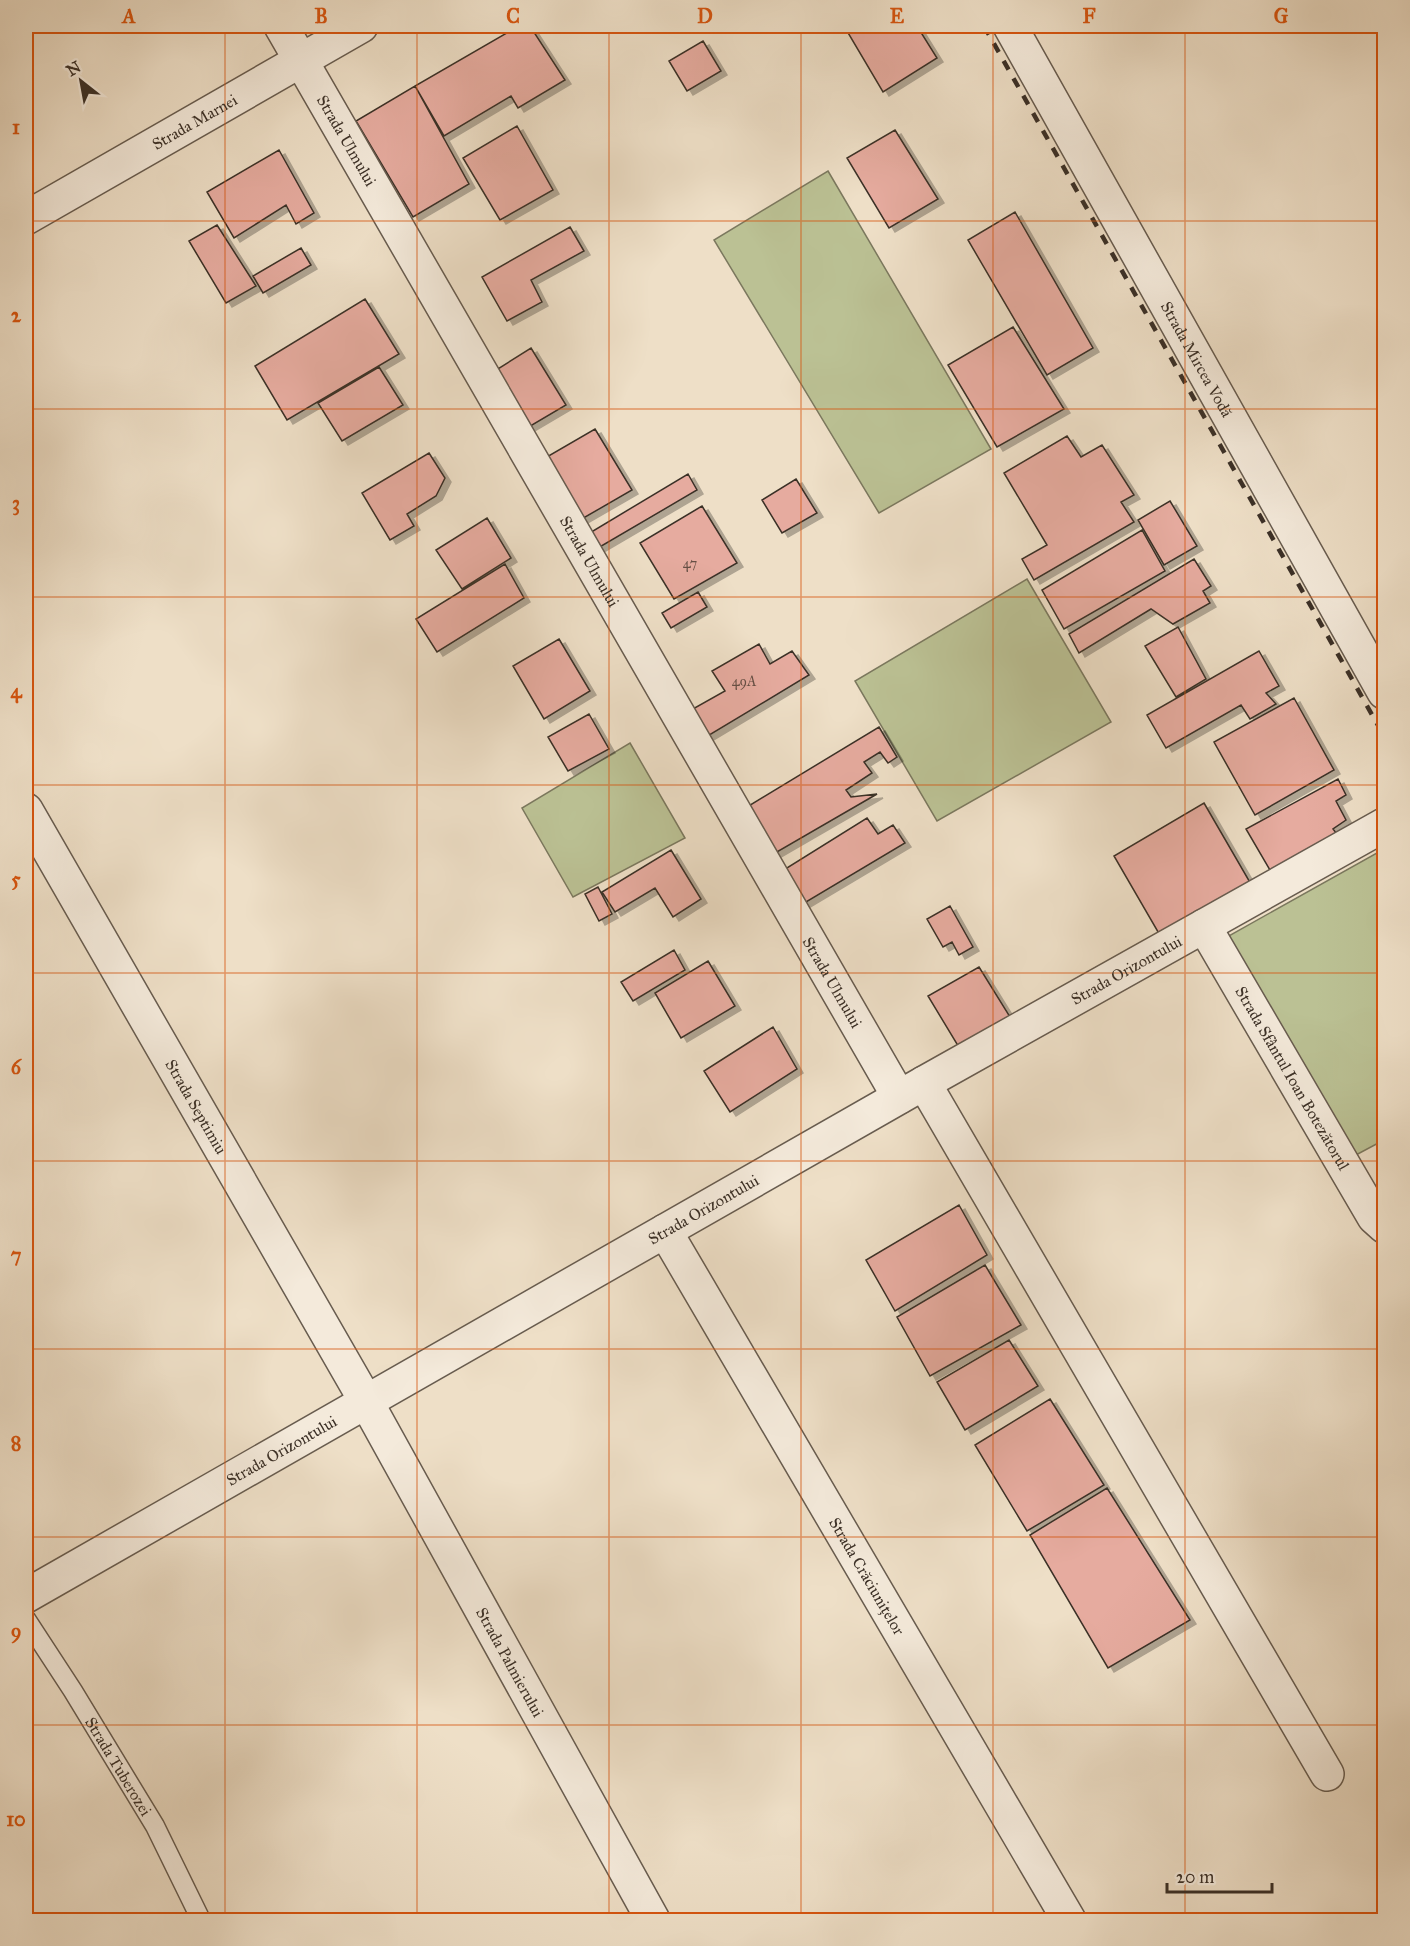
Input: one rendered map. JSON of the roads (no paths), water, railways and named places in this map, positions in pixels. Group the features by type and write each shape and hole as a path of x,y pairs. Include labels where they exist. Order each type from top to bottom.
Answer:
{"street":[{"name":"Strada Ulmului","path":"281,26 912,1090 1328,1774"},
{"name":"Strada Marnei","path":"26,218 361,26"},
{"name":"Strada Mircea Vodă","path":"1010,26 1384,692"},
{"name":"Strada Septimiu","path":"26,810 367,1402"},
{"name":"Strada Orizontului","path":"26,1596 912,1090 1384,825"},
{"name":"Strada Sfântul Ioan Botezătorul","path":"1204,927 1374,1217 1384,1226"},
{"name":"Strada Crăciunițelor","path":"665,1232 1069,1920"},
{"name":"Strada Palmierului","path":"367,1402 653,1920"}],"lane":[{"name":"Strada Tuberozei","path":"26,1619 73,1691 155,1826 201,1920"}],"railway":[{"path":"984,26 1384,736"}]}
